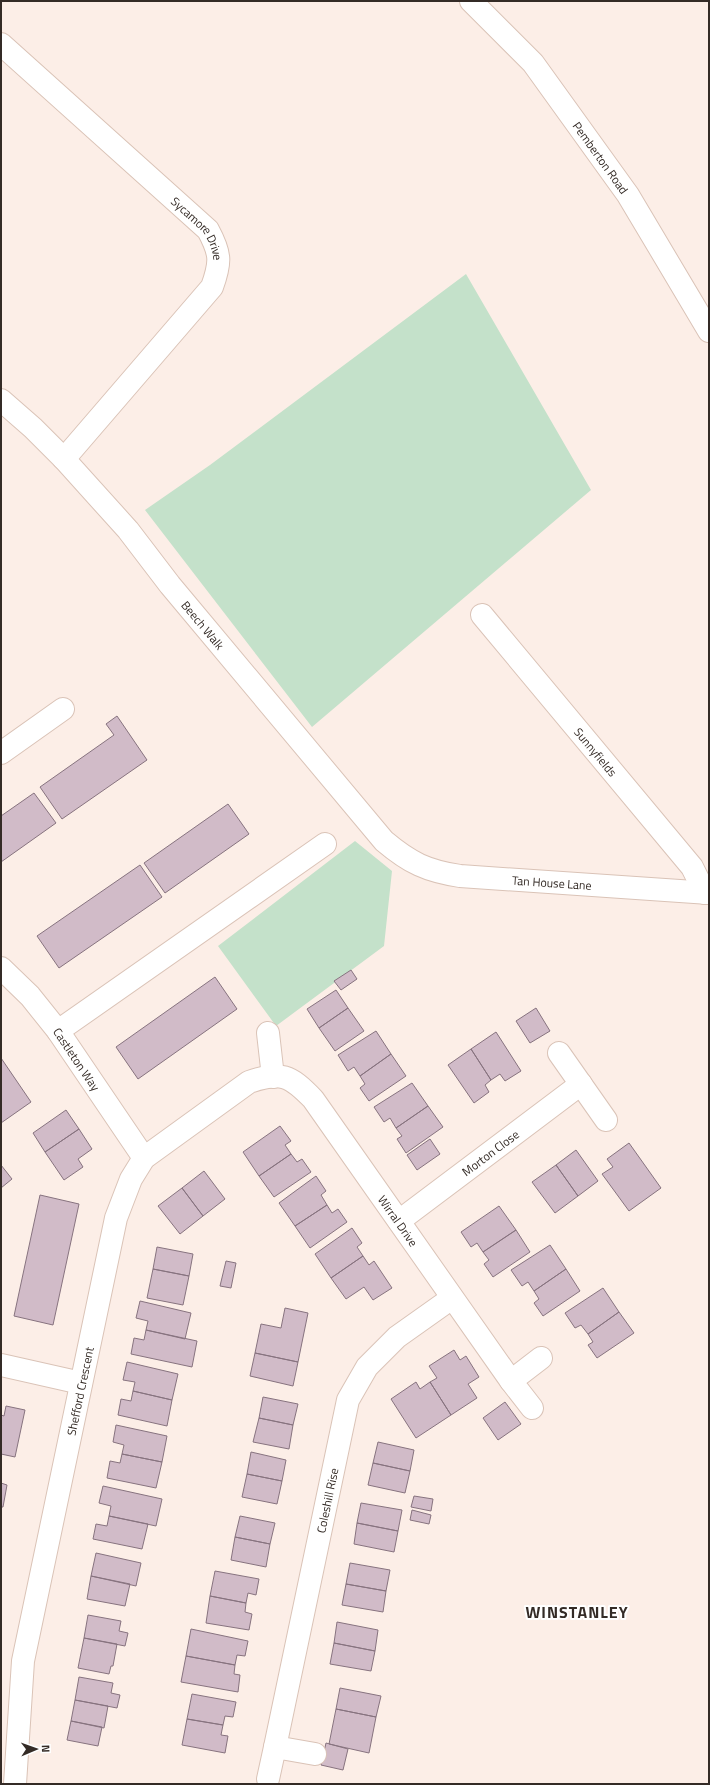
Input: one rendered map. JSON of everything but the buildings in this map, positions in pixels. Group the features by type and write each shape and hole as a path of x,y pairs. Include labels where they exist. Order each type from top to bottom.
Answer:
{"street":[{"name":"Pemberton Road","path":"471,1 533,63 628,195 709,330"},
{"name":"Sycamore Drive","path":"1,44 208,230 218,249 218,269 212,287 64,460"},
{"name":"Beech Walk","path":"1,400 64,460 128,530 170,585 384,841 400,854"},
{"name":"Sunnyfields","path":"482,615 692,867 707,893"},
{"path":"1,753 63,709"},
{"path":"58,1031 325,844"},
{"name":"Tan House Lane","path":"400,854 419,866 460,876 707,893"},
{"name":"Castleton Way","path":"1,968 30,996 58,1031 144,1158"},
{"path":"268,1033 273,1077"},
{"path":"559,1053 606,1120"},
{"name":"Shefford Crescent","path":"15,1784 23,1661 116,1218 131,1179 144,1158 249,1082 262,1078 273,1077"},
{"name":"Wirral Drive","path":"273,1077 286,1077 299,1084 313,1099 452,1298 532,1408"},
{"name":"Morton Close","path":"399,1221 581,1084"},
{"name":"Coleshill Rise","path":"268,1779 348,1400 367,1368 397,1337 452,1298"},
{"path":"511,1381 540,1358"},
{"path":"1,1365 81,1383"},
{"path":"275,1747 314,1754"}],"green space":[{"path":"466,274 591,490 312,727 145,510 210,465"},
{"path":"355,841 392,871 384,946 276,1026 218,946"}],"district":[{"name":"WINSTANLEY","path":"577,1612"}]}
